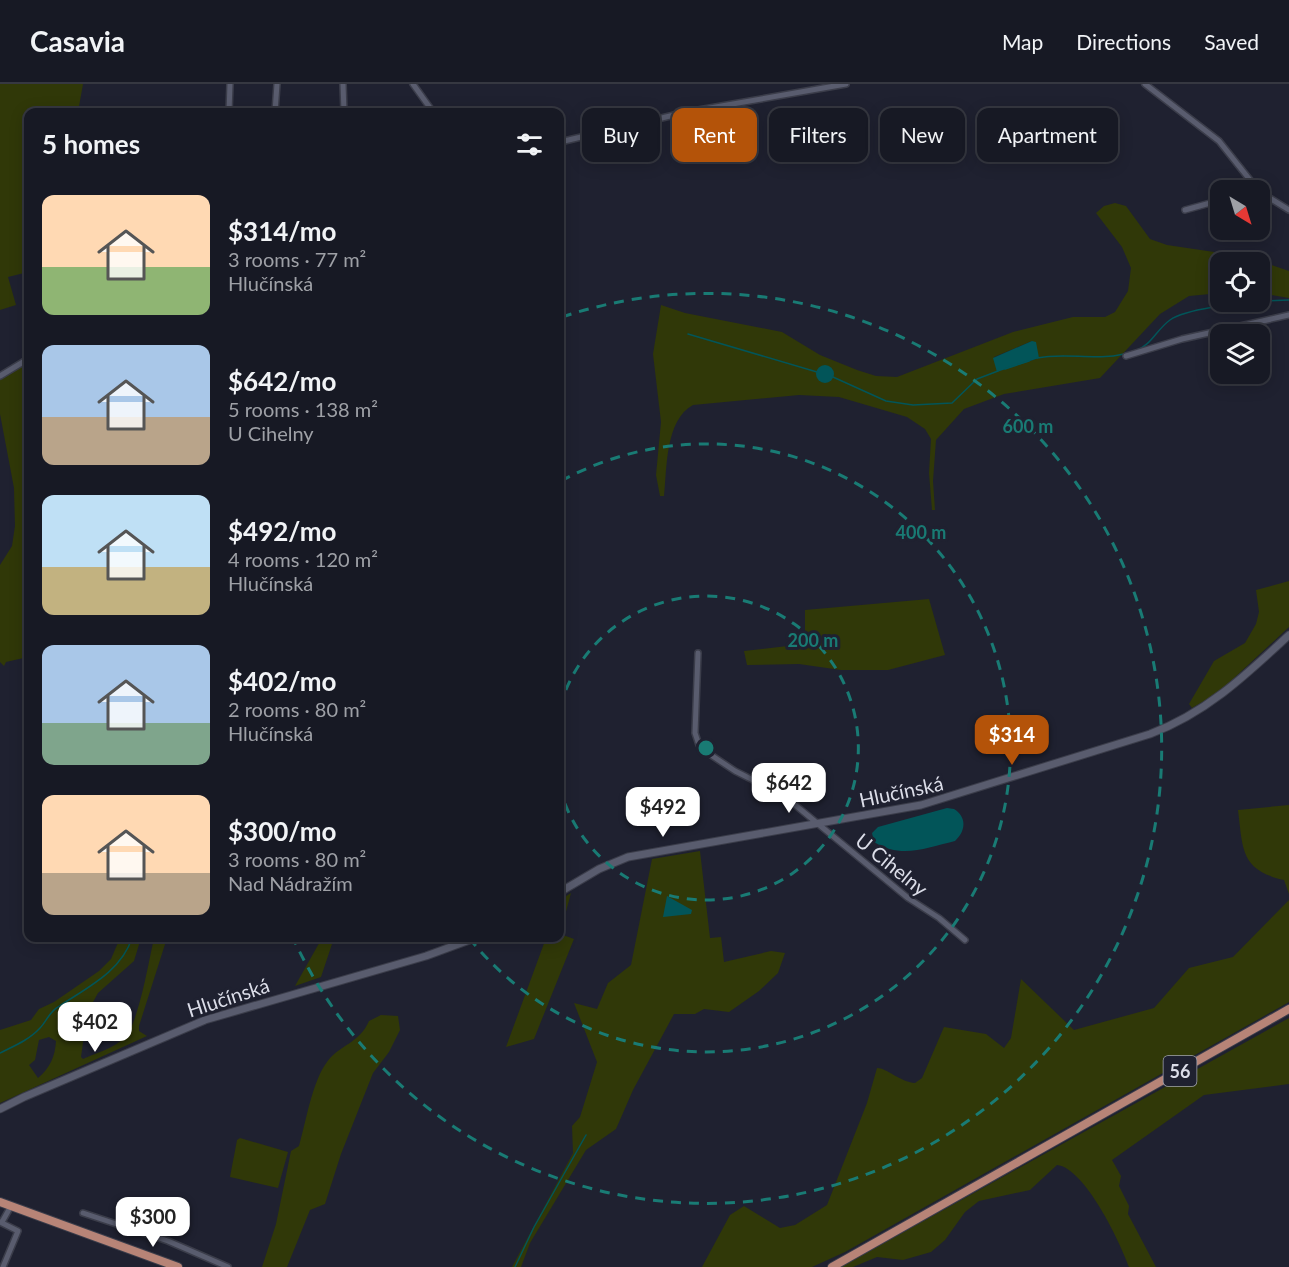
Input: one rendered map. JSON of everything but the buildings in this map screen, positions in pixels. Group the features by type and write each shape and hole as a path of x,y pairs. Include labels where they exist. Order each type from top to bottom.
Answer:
{"main road":[{"name":"56","path":"832,1267 1289,1009"},
{"path":"0,1202 178,1267"}],"street":[{"path":"229,108 230,84"},
{"path":"276,108 277,84"},
{"path":"343,84 344,108"},
{"path":"413,84 430,108"},
{"path":"564,141 687,112 846,84"},
{"path":"1145,84 1219,141 1249,180"},
{"path":"1270,199 1289,210"},
{"path":"1185,210 1210,203"},
{"path":"1126,356 1182,339 1289,315"},
{"path":"0,376 24,361"},
{"name":"Hlučínská","path":"564,890 599,869 628,857 930,803 1150,734 1194,714 1237,683 1289,634"},
{"name":"U Cihelny","path":"698,653 695,733 699,745 719,762 783,795 816,824 965,940"},
{"name":"Hlučínská","path":"0,1109 205,1020 426,956 464,942"},
{"path":"3,1267 18,1231 1,1222 11,1206"},
{"path":"83,1213 168,1241 228,1267"}],"shaded area":[{"path":"0,84 83,84 79,108 24,108 24,273 8,277 16,305 0,310"},
{"path":"1115,203 1126,206 1150,239 1167,245 1214,252 1210,252 1210,294 1189,296 1160,314 1100,378 1004,394 964,409 936,440 933,481 935,510 932,510 929,473 931,439 925,429 907,417 839,397 799,395 693,405 684,412 672,433 664,496 660,496 656,475 661,422 653,354 661,305 685,313 782,332 820,355 857,370 876,376 897,377 1013,332 1073,317 1105,317 1115,312 1128,291 1131,268 1122,247 1096,213 1104,206","holes":["1032,341 1039,358 999,371 994,357"]},
{"path":"1270,265 1289,271 1289,298 1270,295"},
{"path":"1032,341 1036,342 1039,358 997,372 993,358"},
{"path":"24,365 24,658 6,662 4,666 0,662 0,565 12,546 15,526 14,488 0,414 0,380"},
{"path":"825,365 831,368 834,374 831,380 825,383 819,380 816,374 819,368"},
{"path":"1289,581 1289,627 1218,693 1192,708 1189,704 1214,661 1245,643 1256,624 1259,612 1256,590"},
{"path":"929,599 945,655 888,670 841,670 799,664 747,665 744,651 805,644 805,610"},
{"path":"1289,805 1289,894 1284,880 1259,870 1246,856 1238,810"},
{"path":"947,808 958,812 964,824 955,841 914,851 894,850 874,842 872,833 878,827"},
{"path":"700,851 710,938 721,937 724,962 771,951 785,953 778,973 759,991 729,1012 704,1009 695,1014 674,1014 633,1090 616,1129 586,1150 530,1243 521,1267 512,1267 573,1153 572,1126 580,1117 597,1062 574,1003 597,1009 608,983 631,965 652,859"},
{"path":"571,893 564,919 564,897"},
{"path":"667,896 692,910 691,914 663,917"},
{"path":"1289,900 1289,1002 845,1252 812,1267 702,1267 730,1215 744,1206 780,1228 795,1225 827,1205 867,1103 877,1068 915,1083 922,1078 944,1027 986,1034 1004,1048 1011,1038 1021,979 1074,1030 1154,1008 1189,968 1233,957"},
{"path":"564,935 574,939 534,1039 506,1047 545,942 564,942"},
{"path":"118,942 140,942 134,961 98,993 93,1002 86,1021 81,1057 83,1059 105,1050 125,1037 139,1005 153,942 166,942 139,1026 139,1031 147,1036 0,1103 0,1030 31,1020 39,1009 54,1002 99,971 111,959","holes":["49,1037 56,1041 51,1062 38,1078 29,1065 35,1060 39,1040"]},
{"path":"320,942 333,942 321,977 295,986"},
{"path":"381,1015 398,1016 400,1030 389,1052 373,1073 341,1154 325,1204 310,1210 287,1267 262,1267 276,1224 291,1151 299,1146 317,1080 332,1056 360,1035 369,1021"},
{"path":"1289,1018 1289,1084 1204,1095 1112,1160 1121,1176 1119,1186 1129,1206 1128,1214 1156,1267 1129,1267 1110,1225 1090,1192 1068,1169 1057,1165 1030,1190 979,1201 965,1212 945,1240 931,1252 903,1260 877,1257 853,1267 841,1267"},
{"path":"240,1138 288,1152 278,1188 230,1177 237,1140"}],"waterway":[{"path":"1270,301 1289,300"},
{"path":"1135,351 1146,345 1170,320 1210,307"},
{"path":"688,334 817,372"},
{"path":"1037,358 1048,356 1102,357 1124,354"},
{"path":"1005,369 1029,361"},
{"path":"833,377 886,401 913,405 952,403 977,379 998,371"},
{"path":"0,1053 31,1036 55,1009 111,970 127,950 130,942"},
{"path":"515,1267 534,1227 586,1135"}]}
